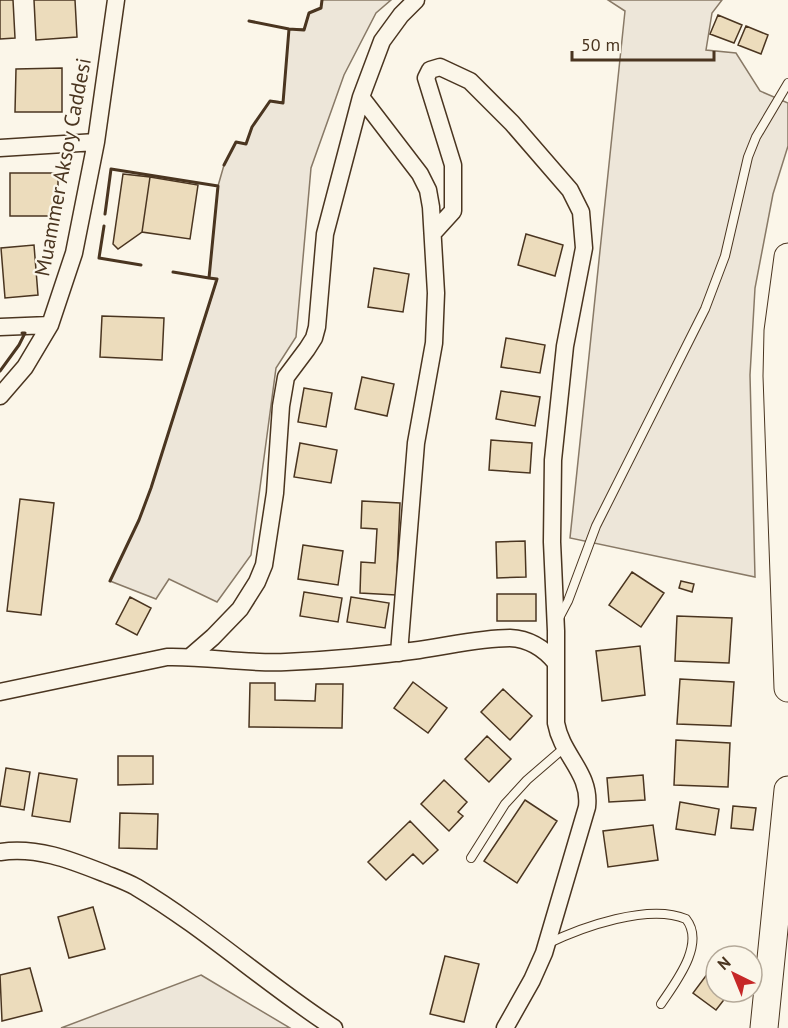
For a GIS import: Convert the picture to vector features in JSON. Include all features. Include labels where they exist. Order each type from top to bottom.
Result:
[{"type":"main road","points":[[788,257],[778,331],[777,376],[788,688]]},
{"type":"main road","points":[[764,1028],[788,790]]},
{"type":"street","name":"Muammer Aksoy Caddesi","points":[[0,396],[25,367],[50,325],[74,253],[96,142],[116,0]]},
{"type":"street","points":[[190,657],[240,609],[257,582],[264,565],[274,501],[284,385],[289,370],[307,349],[317,327],[327,227],[361,97],[382,41],[401,15],[416,0]]},
{"type":"street","points":[[433,233],[453,211],[453,165],[426,78],[430,70],[440,67],[470,81],[512,123],[570,190],[580,212],[584,248],[563,356],[553,460],[552,542],[556,625],[556,723],[564,748],[584,778],[588,796],[587,807],[547,945],[532,980],[505,1028]]},
{"type":"street","points":[[361,97],[420,174],[428,190],[433,233],[436,293],[434,343],[416,443],[399,653]]},
{"type":"street","points":[[0,148],[96,142]]},
{"type":"street","points":[[0,327],[50,325]]},
{"type":"street","points":[[0,692],[167,657],[251,663],[399,653],[510,638],[542,648],[556,663]]},
{"type":"street","points":[[0,852],[12,850],[61,856],[134,886],[334,1028]]},
{"type":"lane","points":[[556,625],[568,602],[596,526],[705,309],[725,256],[748,157],[756,137],[788,83]]},
{"type":"lane","points":[[471,858],[505,804],[526,780],[564,748]]},
{"type":"lane","points":[[547,945],[583,928],[625,917],[670,915],[686,919],[693,931],[689,955],[662,1004]]},
{"type":"shaded area","points":[[322,0],[391,0],[376,13],[344,75],[311,168],[296,337],[276,368],[251,555],[217,602],[169,579],[156,599],[110,581],[139,520],[151,488],[217,280],[209,278],[218,186],[224,165],[236,142],[246,144],[252,127],[270,101],[283,102],[289,29],[304,29],[309,13],[321,8]]},
{"type":"shaded area","points":[[608,0],[722,0],[712,13],[706,50],[736,53],[760,91],[788,103],[788,146],[773,194],[755,288],[750,375],[755,577],[570,538],[625,11]]},
{"type":"shaded area","points":[[201,975],[290,1028],[61,1028]]},
{"type":"building","points":[[0,0],[13,0],[15,38],[0,39]]},
{"type":"building","points":[[34,0],[75,0],[77,37],[36,40]]},
{"type":"building","points":[[718,15],[742,25],[734,43],[710,34]]},
{"type":"building","points":[[746,26],[768,35],[761,54],[738,45]]},
{"type":"building","points":[[62,68],[62,112],[15,112],[16,69]]},
{"type":"building","points":[[10,173],[58,173],[58,216],[10,216]]},
{"type":"building","points":[[123,174],[150,177],[142,232],[118,249],[113,244]]},
{"type":"building","points":[[150,177],[198,185],[190,239],[142,232]]},
{"type":"building","points":[[526,234],[563,245],[555,276],[518,265]]},
{"type":"building","points":[[34,245],[38,295],[5,298],[1,248]]},
{"type":"building","points":[[374,268],[409,274],[403,312],[368,307]]},
{"type":"building","points":[[102,316],[164,318],[162,360],[100,357]]},
{"type":"building","points":[[506,338],[545,345],[540,373],[501,367]]},
{"type":"building","points":[[362,377],[394,384],[387,416],[355,409]]},
{"type":"building","points":[[304,388],[332,393],[326,427],[298,422]]},
{"type":"building","points":[[501,391],[540,397],[535,426],[496,419]]},
{"type":"building","points":[[491,440],[532,443],[530,473],[489,470]]},
{"type":"building","points":[[300,443],[337,450],[331,483],[294,477]]},
{"type":"building","points":[[20,499],[54,503],[41,615],[7,611]]},
{"type":"building","points":[[362,501],[400,503],[396,595],[360,593],[361,562],[375,563],[377,529],[361,528]]},
{"type":"building","points":[[525,541],[526,577],[497,578],[496,542]]},
{"type":"building","points":[[303,545],[343,551],[338,585],[298,579]]},
{"type":"building","points":[[632,572],[664,593],[641,627],[609,605]]},
{"type":"building","points":[[681,581],[694,584],[692,592],[679,588]]},
{"type":"building","points":[[304,592],[342,598],[338,622],[300,616]]},
{"type":"building","points":[[497,594],[536,594],[536,621],[497,621]]},
{"type":"building","points":[[130,597],[151,608],[137,635],[116,624]]},
{"type":"building","points":[[351,597],[389,603],[385,628],[347,622]]},
{"type":"building","points":[[677,616],[732,618],[729,663],[675,661]]},
{"type":"building","points":[[640,646],[645,695],[602,701],[596,651]]},
{"type":"building","points":[[680,679],[734,682],[731,726],[677,724]]},
{"type":"building","points":[[413,682],[447,708],[428,733],[394,708]]},
{"type":"building","points":[[250,683],[275,683],[275,700],[315,701],[316,684],[343,684],[342,728],[249,727]]},
{"type":"building","points":[[503,689],[532,716],[510,740],[481,712]]},
{"type":"building","points":[[487,736],[511,759],[489,782],[465,759]]},
{"type":"building","points":[[676,740],[730,743],[728,787],[674,785]]},
{"type":"building","points":[[118,756],[153,756],[153,784],[118,785]]},
{"type":"building","points":[[6,768],[30,772],[24,810],[0,806]]},
{"type":"building","points":[[39,773],[77,779],[70,822],[32,816]]},
{"type":"building","points":[[643,775],[645,800],[609,802],[607,778]]},
{"type":"building","points":[[444,780],[467,802],[458,812],[463,816],[449,831],[421,804]]},
{"type":"building","points":[[525,800],[557,821],[517,883],[484,861]]},
{"type":"building","points":[[680,802],[719,809],[715,835],[676,829]]},
{"type":"building","points":[[733,806],[756,808],[753,830],[731,828]]},
{"type":"building","points":[[120,813],[158,814],[157,849],[119,848]]},
{"type":"building","points":[[410,821],[438,850],[423,864],[413,854],[386,880],[368,862]]},
{"type":"building","points":[[653,825],[658,860],[608,867],[603,831]]},
{"type":"building","points":[[93,907],[105,949],[69,958],[58,917]]},
{"type":"building","points":[[445,956],[479,964],[464,1022],[430,1014]]},
{"type":"building","points":[[30,968],[42,1011],[2,1021],[0,975]]},
{"type":"building","points":[[704,978],[704,1001],[693,993]]},
{"type":"building","points":[[708,1004],[721,1004],[716,1010]]},
{"type":"wall","points":[[249,21],[304,30],[309,13],[321,8],[322,0]]},
{"type":"wall","points":[[224,165],[236,142],[246,144],[252,127],[270,101],[283,103],[289,29]]},
{"type":"wall","points":[[105,214],[111,169],[218,186],[209,278],[173,272]]},
{"type":"wall","points":[[104,226],[99,258],[141,265]]},
{"type":"wall","points":[[110,581],[139,520],[151,488],[217,279],[209,278]]},
{"type":"wall","points":[[0,371],[19,345],[25,333],[22,333]]}]
